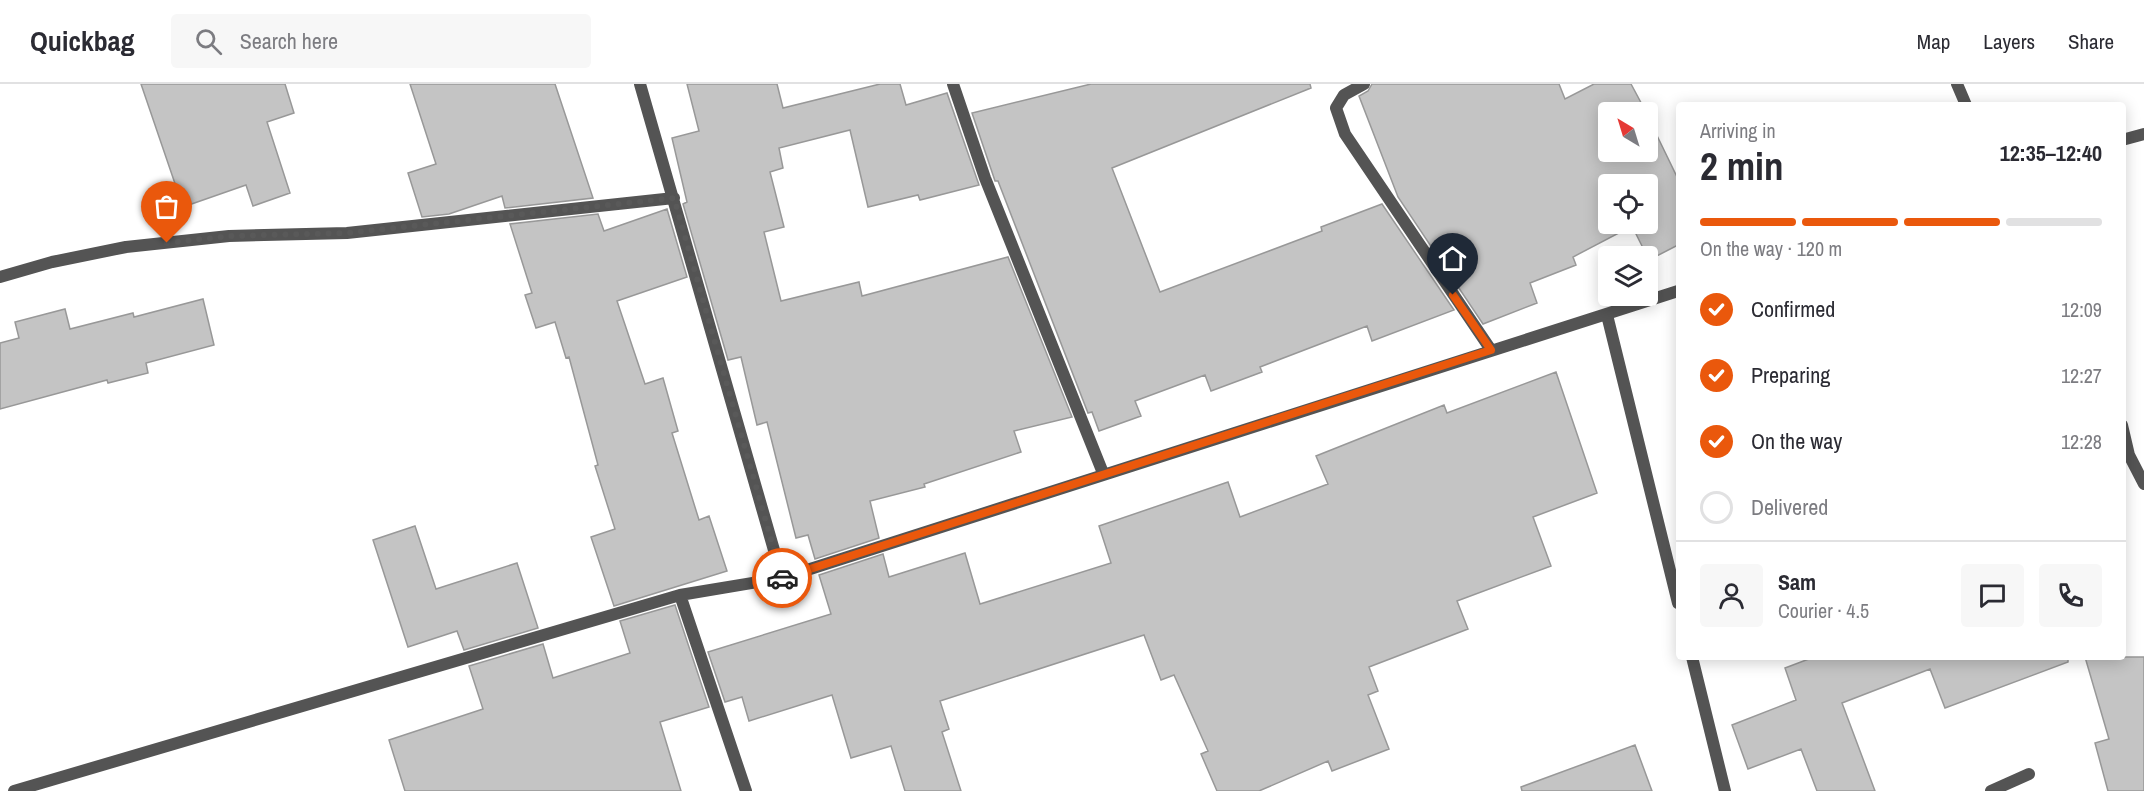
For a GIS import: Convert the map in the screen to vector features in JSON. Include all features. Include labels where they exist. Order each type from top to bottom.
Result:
[{"type":"street","points":[[640,84],[782,578]]},
{"type":"street","points":[[953,84],[985,178],[1103,473]]},
{"type":"street","points":[[1364,84],[1344,95],[1336,108],[1348,141],[1491,350]]},
{"type":"street","points":[[1957,84],[1965,102]]},
{"type":"street","points":[[2126,139],[2144,134]]},
{"type":"street","points":[[0,277],[52,262],[126,247],[229,236],[347,233],[674,198]]},
{"type":"street","points":[[14,791],[680,595],[782,578],[1103,473],[1676,292]]},
{"type":"street","points":[[1607,315],[1676,595]]},
{"type":"street","points":[[2126,442],[2129,455],[2144,484]]},
{"type":"street","points":[[680,595],[747,791]]},
{"type":"street","points":[[1693,660],[1725,791]]},
{"type":"street","points":[[1991,791],[2029,774]]},
{"type":"building","points":[[141,84],[285,84],[294,113],[267,122],[290,193],[253,206],[246,185],[183,207]]},
{"type":"building","points":[[410,84],[555,84],[593,198],[505,208],[502,196],[449,214],[422,217],[408,173],[436,164]]},
{"type":"building","points":[[687,84],[777,84],[783,108],[880,84],[900,84],[906,105],[947,93],[979,185],[920,200],[918,195],[868,207],[850,130],[779,148],[783,168],[770,172],[784,227],[764,232],[781,301],[859,282],[862,296],[1008,257],[1072,417],[1014,431],[1021,452],[924,484],[925,487],[870,501],[879,538],[815,559],[808,535],[796,538],[767,422],[757,425],[741,357],[728,360],[683,204],[687,202],[672,138],[699,131]]},
{"type":"building","points":[[1091,84],[1310,84],[1311,88],[1112,168],[1160,292],[1322,231],[1321,227],[1382,204],[1454,310],[1372,341],[1367,326],[1260,367],[1262,372],[1211,391],[1205,375],[1135,401],[1141,416],[1099,431],[1092,412],[1088,413],[998,181],[995,181],[972,113]]},
{"type":"building","points":[[1372,84],[1559,84],[1565,99],[1594,84],[1631,84],[1641,102],[1598,102],[1598,162],[1658,162],[1658,138],[1676,175],[1676,246],[1658,255],[1658,246],[1642,246],[1636,234],[1658,234],[1658,174],[1598,174],[1598,234],[1617,234],[1573,257],[1576,265],[1530,283],[1537,303],[1483,324],[1398,197],[1359,96],[1368,91]]},
{"type":"building","points":[[667,209],[687,277],[617,301],[645,384],[663,378],[678,431],[672,433],[699,520],[709,516],[727,571],[614,606],[591,537],[615,529],[595,466],[598,465],[569,357],[566,358],[555,322],[536,328],[525,295],[532,293],[510,224],[598,214],[604,231]]},
{"type":"building","points":[[203,299],[214,345],[146,363],[148,373],[108,383],[107,380],[0,409],[0,343],[19,338],[15,322],[65,309],[70,329],[133,313],[134,317]]},
{"type":"building","points":[[1556,372],[1597,493],[1533,517],[1551,566],[1457,601],[1468,629],[1369,667],[1378,691],[1368,695],[1389,749],[1332,771],[1328,761],[1259,791],[1217,791],[1201,754],[1208,751],[1174,675],[1161,680],[1144,635],[940,701],[949,729],[942,732],[961,791],[905,791],[891,746],[851,758],[832,695],[749,721],[742,697],[725,702],[708,652],[831,614],[819,575],[883,554],[889,577],[965,553],[980,604],[1111,563],[1099,526],[1228,482],[1240,517],[1328,484],[1316,456],[1444,405],[1447,413]]},
{"type":"building","points":[[415,526],[436,589],[517,563],[538,628],[464,650],[457,631],[408,647],[373,540]]},
{"type":"building","points":[[675,605],[709,707],[660,722],[681,791],[405,791],[389,740],[483,709],[469,666],[543,644],[553,678],[630,653],[620,621]]},
{"type":"building","points":[[2126,657],[2144,657],[2144,791],[2108,791],[2095,743],[2109,739],[2086,660],[2126,660]]},
{"type":"building","points":[[1806,660],[2068,660],[2068,662],[1945,708],[1930,669],[1842,703],[1875,791],[1817,791],[1801,749],[1748,769],[1732,725],[1796,700],[1785,668]]},
{"type":"building","points":[[1635,745],[1652,791],[1522,791],[1521,787]]},
{"type":"way so far","points":[[167,243],[229,236],[347,233],[674,198],[782,578]]},
{"type":"route","points":[[782,578],[1491,350],[1453,295]]}]
